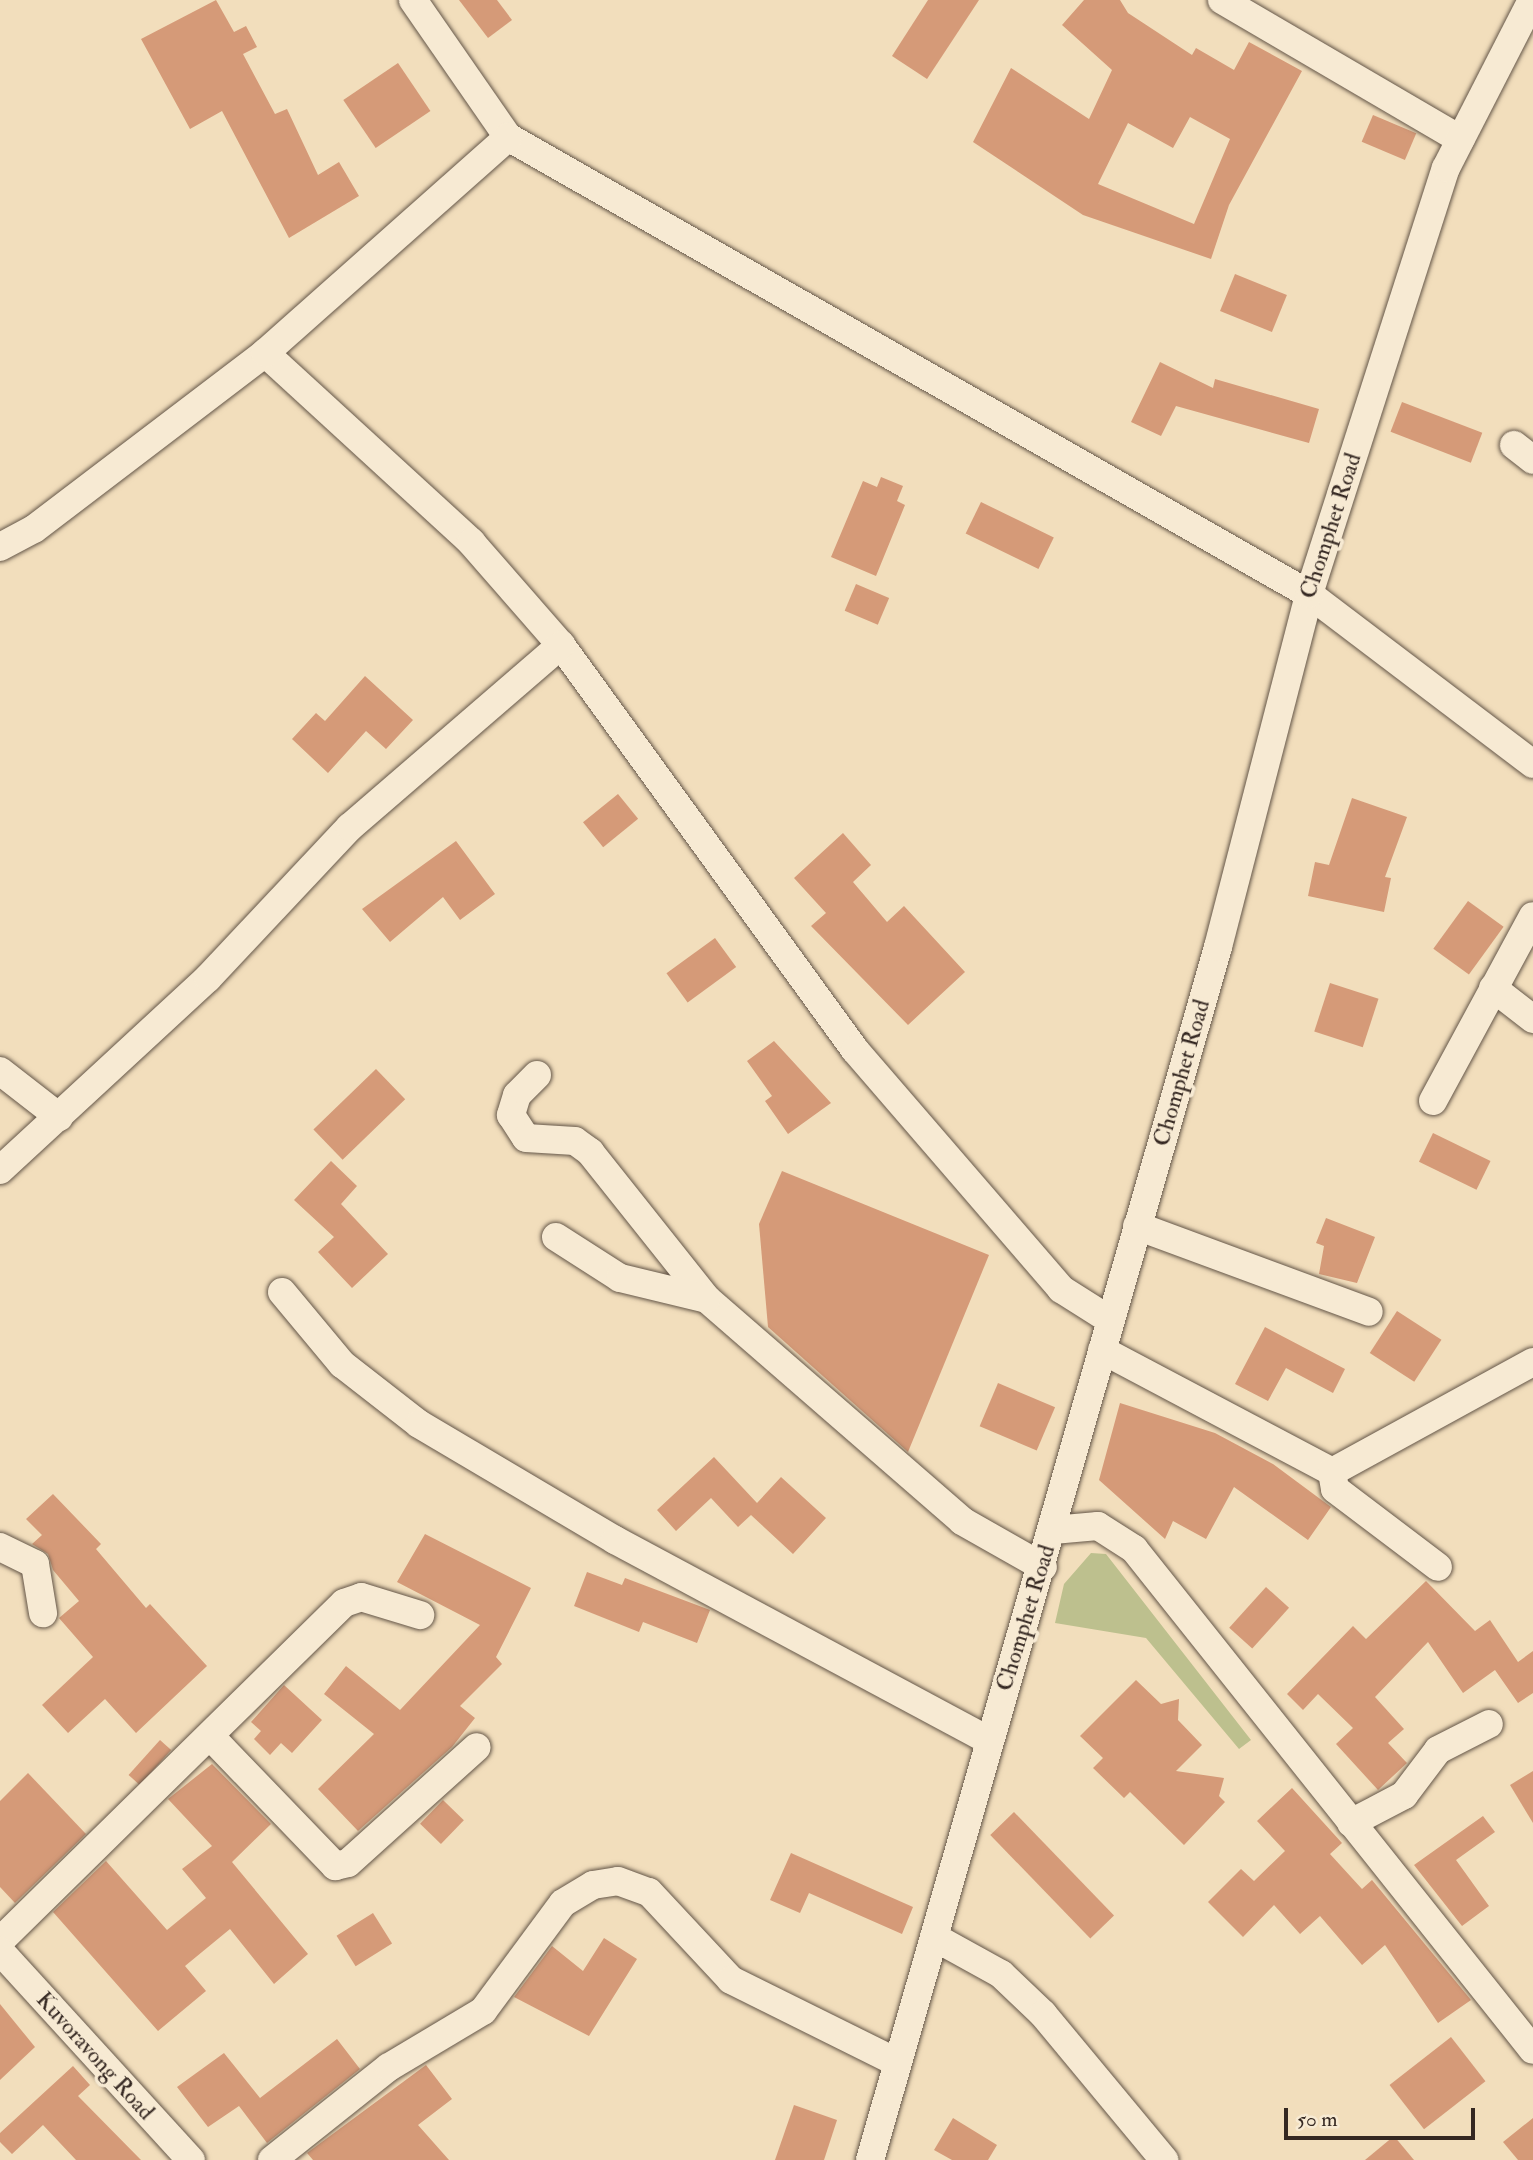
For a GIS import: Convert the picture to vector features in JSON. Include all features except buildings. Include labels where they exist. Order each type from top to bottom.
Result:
[{"type":"street","points":[[413,0],[509,137],[1309,594],[1533,764]]},
{"type":"street","points":[[1222,0],[1460,139]]},
{"type":"street","name":"Chomphet Road","points":[[870,2160],[894,2061],[934,1937],[988,1740],[1043,1567],[1110,1320],[1218,947],[1309,594],[1460,139],[1532,0]]},
{"type":"street","points":[[0,547],[34,529],[265,353],[509,137]]},
{"type":"street","points":[[265,353],[471,542],[561,645],[855,1050],[1060,1289],[1110,1320]]},
{"type":"street","points":[[0,1170],[208,978],[350,827],[561,645]]},
{"type":"street","points":[[1433,1101],[1533,916]]},
{"type":"street","points":[[1493,988],[1533,1019]]},
{"type":"street","points":[[0,1071],[59,1117]]},
{"type":"street","points":[[537,1075],[517,1095],[515,1126],[526,1138],[575,1141],[590,1152],[707,1298],[962,1521],[1043,1567]]},
{"type":"street","points":[[1137,1226],[1369,1312]]},
{"type":"street","points":[[556,1237],[620,1278],[707,1298]]},
{"type":"street","points":[[282,1292],[342,1364],[419,1424],[615,1540],[988,1740]]},
{"type":"street","points":[[1102,1350],[1332,1472]]},
{"type":"street","points":[[1332,1472],[1533,1362]]},
{"type":"street","points":[[1332,1472],[1335,1489],[1438,1567]]},
{"type":"street","points":[[1053,1530],[1098,1525],[1134,1549],[1533,2050]]},
{"type":"street","points":[[0,1547],[35,1564],[43,1613]]},
{"type":"street","points":[[0,1941],[212,1738],[344,1603],[361,1597],[420,1615]]},
{"type":"street","points":[[1352,1823],[1404,1795],[1438,1750],[1489,1724]]},
{"type":"street","points":[[212,1738],[335,1866],[348,1863],[477,1747]]},
{"type":"street","points":[[272,2160],[389,2067],[478,2015],[563,1903],[593,1885],[618,1881],[649,1892],[731,1980],[894,2061]]},
{"type":"street","points":[[934,1937],[1001,1974],[1043,2014],[1164,2160]]},
{"type":"street","name":"Kuvoravong Road","points":[[0,1951],[191,2160]]},
{"type":"green space","points":[[1091,1553],[1106,1554],[1251,1740],[1239,1749],[1146,1638],[1055,1623],[1064,1584]]}]
